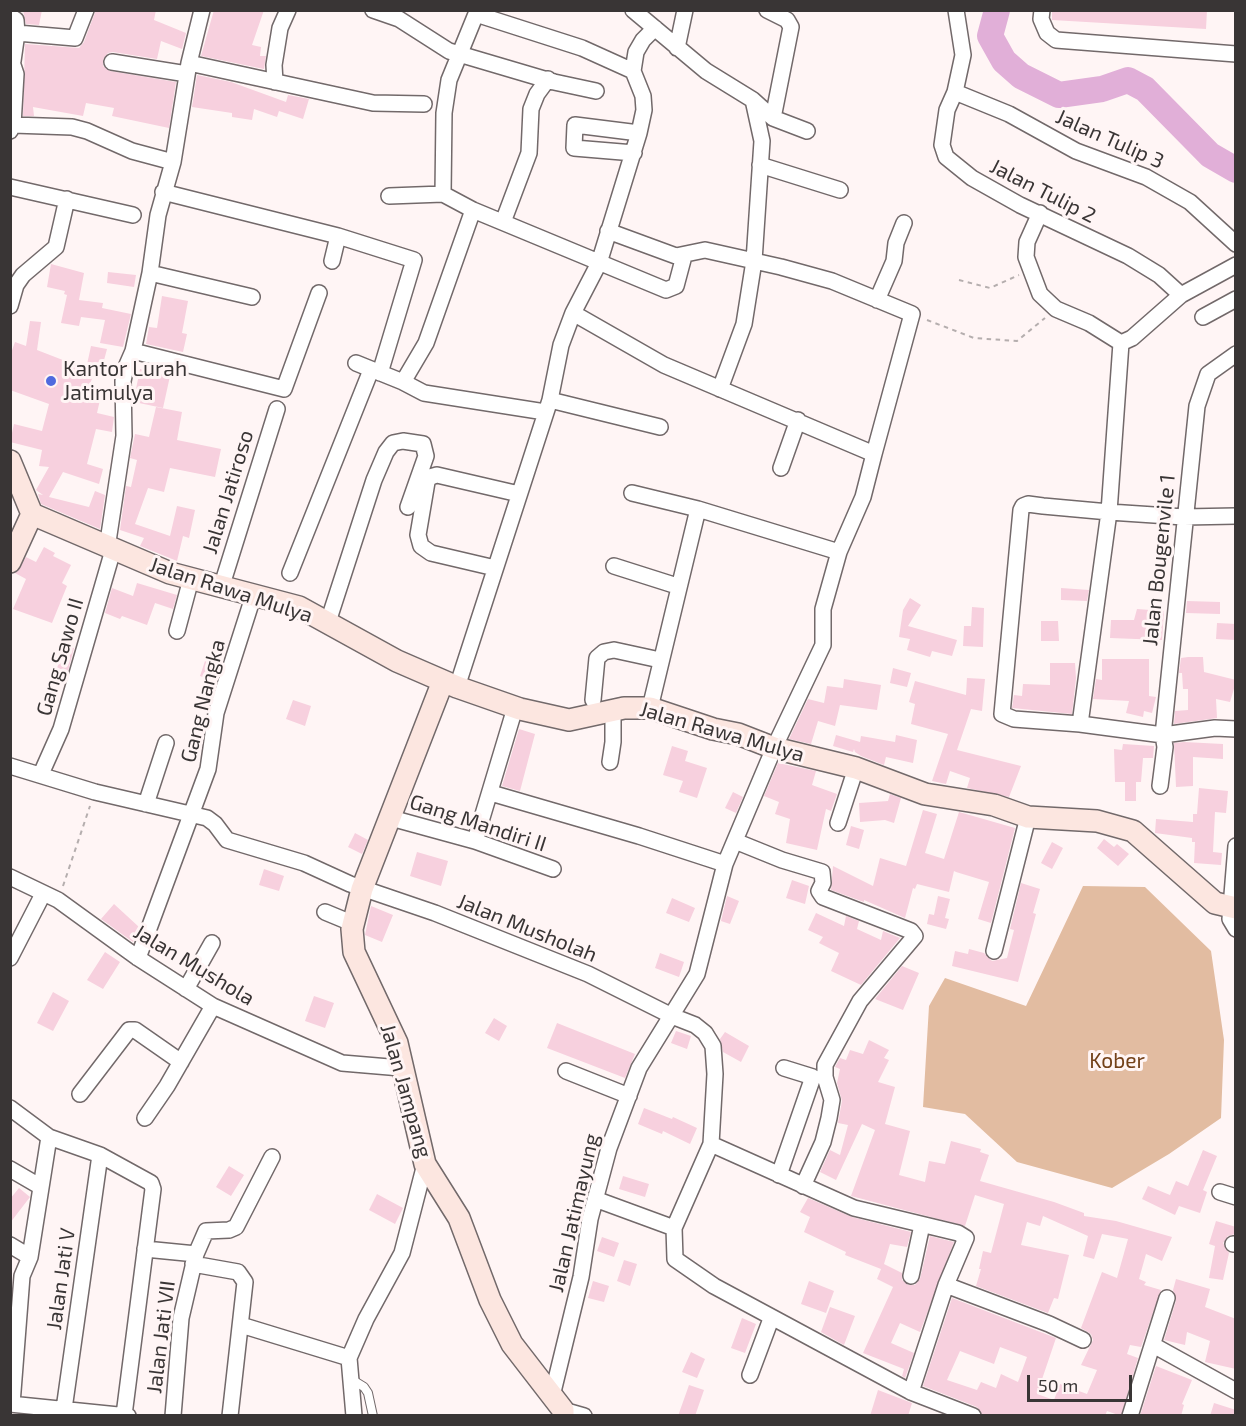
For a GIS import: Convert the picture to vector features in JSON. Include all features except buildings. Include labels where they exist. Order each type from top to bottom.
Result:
[{"type":"main road","points":[[10,461],[32,514],[10,562]]},
{"type":"main road","name":"Jalan Rawa Mulya","points":[[32,514],[110,549],[191,579],[299,607],[397,661],[515,708],[547,717],[569,720],[613,710],[650,708],[713,729],[738,734],[774,748],[856,768],[925,794],[994,806],[1028,817],[1096,821],[1133,831],[1215,903],[1233,908]]},
{"type":"main road","name":"Jalan Jampang","points":[[450,684],[362,889],[354,924],[354,952],[390,1026],[425,1164],[459,1218],[490,1300],[512,1344],[559,1407]]},
{"type":"street","points":[[17,33],[75,38],[86,10]]},
{"type":"street","name":"Gang Sawo II","points":[[41,774],[61,729],[110,549],[124,436],[123,381],[133,351],[150,273],[163,192],[173,162],[188,68],[202,10]]},
{"type":"street","points":[[275,82],[274,65],[280,28],[288,10]]},
{"type":"street","points":[[373,10],[399,19],[449,51],[596,91]]},
{"type":"street","points":[[633,10],[706,71],[753,100],[772,118],[807,131]]},
{"type":"street","points":[[677,48],[685,10]]},
{"type":"street","points":[[767,10],[787,20],[790,27],[772,118]]},
{"type":"street","name":"Jalan Tulip 2","points":[[956,10],[963,55],[955,92],[945,122],[942,145],[946,157],[972,178],[1020,206],[1040,213],[1128,256],[1159,276],[1181,295]]},
{"type":"street","points":[[1041,10],[1041,19],[1047,33],[1056,40],[1236,54]]},
{"type":"street","points":[[443,194],[444,113],[449,80],[476,12],[582,48],[633,71]]},
{"type":"street","points":[[10,16],[16,20],[17,33],[12,58],[16,74],[12,128],[72,128],[87,131],[132,151],[173,162]]},
{"type":"street","points":[[450,684],[495,568],[547,406],[561,345],[573,313],[599,263],[634,153],[644,110],[643,96],[633,71],[636,52],[643,40],[655,28]]},
{"type":"street","points":[[112,62],[188,68],[275,82],[373,103],[424,104]]},
{"type":"street","points":[[503,222],[528,159],[531,110],[537,94],[548,79]]},
{"type":"street","name":"Jalan Tulip 3","points":[[955,92],[1009,114],[1076,151],[1146,177],[1190,202],[1236,244]]},
{"type":"street","points":[[720,389],[744,324],[754,261],[762,141],[753,100]]},
{"type":"street","points":[[634,153],[574,148],[574,125],[639,133]]},
{"type":"street","points":[[760,165],[840,190]]},
{"type":"street","points":[[10,187],[133,214]]},
{"type":"street","points":[[163,192],[338,236],[414,260],[376,372],[290,573]]},
{"type":"street","points":[[389,196],[443,194],[473,210],[670,290],[676,286],[684,256]]},
{"type":"street","points":[[10,306],[16,285],[23,275],[56,247],[67,199]]},
{"type":"street","points":[[403,382],[426,343],[473,210]]},
{"type":"street","points":[[1040,213],[1027,242],[1029,270],[1040,294],[1056,309],[1089,323],[1121,343]]},
{"type":"street","points":[[877,300],[894,261],[896,243],[904,223]]},
{"type":"street","points":[[608,231],[662,252],[684,256],[705,250],[832,281],[912,314]]},
{"type":"street","points":[[332,261],[338,236]]},
{"type":"street","points":[[1121,343],[1132,338],[1181,295],[1236,265]]},
{"type":"street","points":[[150,273],[252,297]]},
{"type":"street","points":[[133,351],[284,389],[319,294]]},
{"type":"street","points":[[1203,317],[1236,299]]},
{"type":"street","points":[[573,313],[664,365],[874,454]]},
{"type":"street","name":"Jalan Jatimayung","points":[[559,1407],[595,1199],[609,1148],[643,1060],[697,974],[725,864],[774,748],[823,645],[823,609],[839,552],[863,497],[912,314]]},
{"type":"street","points":[[1080,724],[1109,512],[1121,343]]},
{"type":"street","name":"Jalan Bougenvile 1","points":[[1160,786],[1184,518],[1197,406],[1208,374],[1236,354]]},
{"type":"street","points":[[356,363],[424,393],[547,406],[660,427]]},
{"type":"street","name":"Jalan Jatiroso","points":[[221,588],[277,409]]},
{"type":"street","points":[[781,468],[798,420]]},
{"type":"street","points":[[328,622],[374,480],[386,452],[393,443],[403,441],[423,444],[426,456],[408,507]]},
{"type":"street","points":[[495,568],[431,553],[422,546],[418,535],[427,482],[430,477],[437,475],[519,494]]},
{"type":"street","points":[[632,493],[698,509],[839,552]]},
{"type":"street","points":[[1236,516],[1184,518],[1029,504],[1021,510],[1002,714],[1014,719],[1080,724],[1163,735],[1215,728],[1236,729]]},
{"type":"street","points":[[650,708],[677,586],[698,509]]},
{"type":"street","points":[[614,566],[677,586]]},
{"type":"street","points":[[177,631],[191,579]]},
{"type":"street","name":"Gang Nangka","points":[[138,958],[208,769],[216,713],[254,594]]},
{"type":"street","points":[[593,700],[597,658],[604,652],[614,650],[660,660]]},
{"type":"street","points":[[475,841],[515,708]]},
{"type":"street","points":[[610,762],[613,742],[613,710]]},
{"type":"street","points":[[146,804],[166,743]]},
{"type":"street","name":"Jalan Musholah","points":[[10,766],[95,792],[213,821],[227,840],[304,862],[362,889],[435,913],[588,974],[695,1025],[712,1041],[716,1074],[711,1144],[674,1227]]},
{"type":"street","points":[[838,823],[856,768]]},
{"type":"street","points":[[491,793],[639,836],[725,864]]},
{"type":"street","points":[[994,951],[1028,817]]},
{"type":"street","name":"Gang Mandiri II","points":[[391,818],[475,841],[552,869]]},
{"type":"street","points":[[735,841],[782,861],[822,872],[823,883],[819,891],[823,897],[911,931],[915,936],[860,1001],[825,1065],[825,1077],[832,1100],[829,1118],[823,1142],[803,1186]]},
{"type":"street","points":[[1236,846],[1233,908],[1230,919],[1236,929]]},
{"type":"street","name":"Jalan Mushola","points":[[10,878],[58,900],[138,958],[213,1006],[342,1063],[401,1068]]},
{"type":"street","points":[[10,958],[44,894]]},
{"type":"street","points":[[325,912],[354,924]]},
{"type":"street","points":[[186,989],[212,943]]},
{"type":"street","points":[[145,1118],[213,1006]]},
{"type":"street","points":[[80,1094],[129,1030],[135,1030],[181,1062]]},
{"type":"street","points":[[779,1175],[813,1077],[784,1068]]},
{"type":"street","points":[[566,1071],[629,1096]]},
{"type":"street","points":[[10,1108],[49,1137],[100,1155],[151,1183],[153,1189],[126,1415],[11,1404],[22,1276]]},
{"type":"street","points":[[10,1294],[22,1276],[30,1257],[49,1137]]},
{"type":"street","points":[[711,1144],[854,1208],[960,1234],[966,1238],[946,1285],[911,1392]]},
{"type":"street","name":"Jalan Jati V","points":[[64,1409],[100,1155]]},
{"type":"street","points":[[194,1259],[206,1231],[229,1230],[236,1227],[272,1157]]},
{"type":"street","points":[[354,1416],[349,1358],[366,1319],[402,1253],[425,1164]]},
{"type":"street","points":[[10,1169],[41,1187]]},
{"type":"street","points":[[1220,1192],[1236,1197]]},
{"type":"street","points":[[595,1199],[674,1227],[675,1259],[714,1286],[911,1392],[973,1416]]},
{"type":"street","points":[[911,1276],[922,1224]]},
{"type":"street","points":[[10,1245],[30,1257]]},
{"type":"street","points":[[145,1250],[194,1259],[238,1272],[242,1276],[246,1287],[230,1416]]},
{"type":"street","name":"Jalan Jati VII","points":[[173,1416],[181,1318],[194,1259]]},
{"type":"street","points":[[946,1285],[1049,1324],[1083,1340]]},
{"type":"street","points":[[1130,1416],[1167,1299]]},
{"type":"street","points":[[750,1375],[771,1318]]},
{"type":"street","points":[[241,1325],[349,1358]]},
{"type":"street","points":[[1153,1345],[1236,1391]]},
{"type":"street","points":[[559,1407],[584,1416]]},
{"type":"lane","points":[[351,1379],[364,1387],[368,1393],[373,1416]]},
{"type":"path","points":[[959,280],[990,288],[1029,270]]},
{"type":"path","points":[[912,314],[975,338],[1017,341],[1056,309]]},
{"type":"path","points":[[58,900],[95,792]]},
{"type":"green space","name":"Kober","points":[[1083,886],[1145,887],[1211,951],[1224,1040],[1221,1118],[1169,1154],[1112,1188],[1017,1162],[965,1114],[923,1107],[929,1006],[945,978],[1026,1006]]},
{"type":"waterway","points":[[997,10],[990,36],[1004,61],[1021,76],[1059,95],[1102,89],[1128,80],[1145,89],[1210,155],[1236,170]]},
{"type":"place","name":"Kantor Lurah Jatimulya","points":[[51,381]]}]
